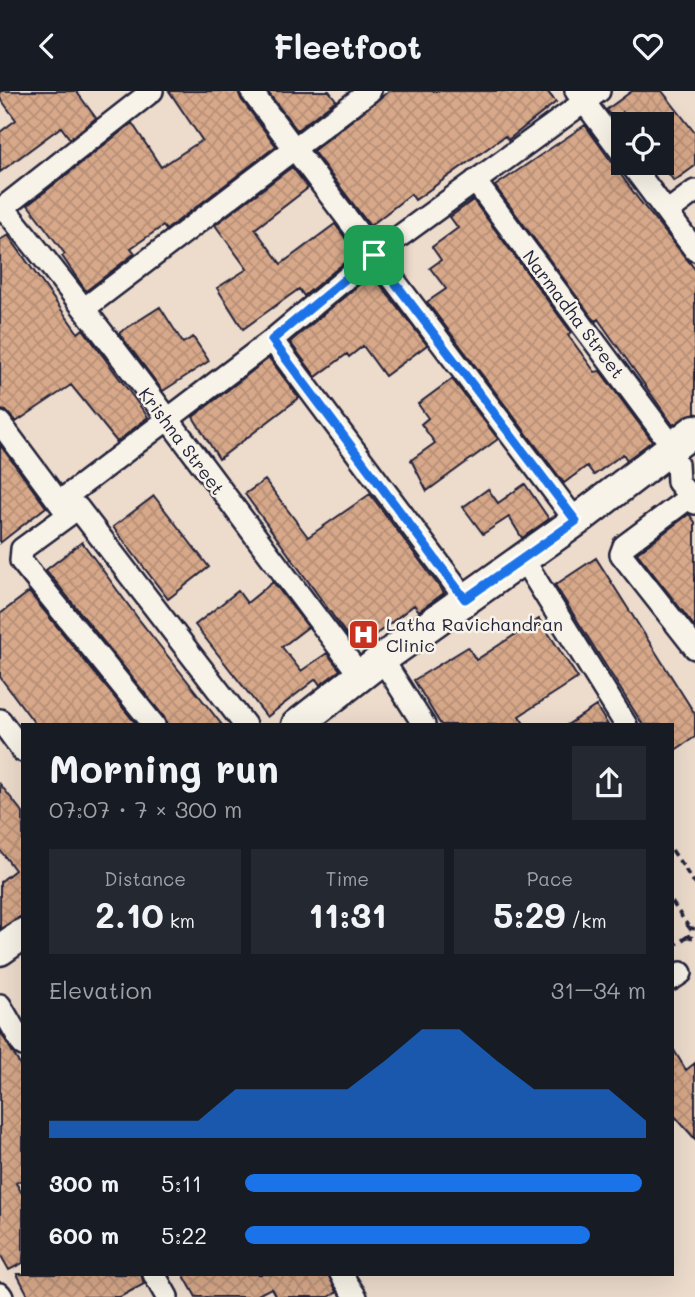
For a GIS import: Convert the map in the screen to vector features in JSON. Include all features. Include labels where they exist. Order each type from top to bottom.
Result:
[{"type":"street","points":[[1,209],[152,91]]},
{"type":"street","points":[[251,91],[576,521]]},
{"type":"street","points":[[85,308],[370,91]]},
{"type":"street","points":[[152,723],[21,561],[22,549],[166,421],[272,340],[374,255],[587,95],[611,134]]},
{"type":"street","points":[[639,175],[695,250]]},
{"type":"street","name":"Narmadha Street","points":[[475,181],[682,453],[678,482],[693,497]]},
{"type":"street","points":[[667,212],[695,191]]},
{"type":"street","name":"Krishna Street","points":[[1,209],[85,308],[166,421],[371,667],[422,723]]},
{"type":"street","points":[[272,340],[465,599]]},
{"type":"street","points":[[0,423],[243,723]]},
{"type":"street","points":[[300,723],[465,599],[576,521],[682,453]]},
{"type":"street","points":[[692,639],[621,554],[624,546],[693,497]]},
{"type":"street","points":[[523,559],[625,723]]},
{"type":"street","points":[[0,720],[21,748]]},
{"type":"street","points":[[0,950],[21,935]]},
{"type":"street","points":[[0,1005],[21,1042]]},
{"type":"street","points":[[154,1276],[167,1297]]},
{"type":"street","points":[[342,1276],[356,1297]]},
{"type":"path","points":[[674,853],[695,884]]},
{"type":"path","points":[[674,905],[692,929],[688,936],[674,946]]},
{"type":"path","points":[[688,936],[695,938]]},
{"type":"building","points":[[0,91],[76,91],[96,118],[70,139],[61,127],[0,172],[0,132],[16,120],[0,98]]},
{"type":"building","points":[[169,91],[238,91],[276,146],[166,230],[163,226],[131,248],[135,253],[86,291],[62,256],[65,254],[28,205],[132,123],[161,167],[202,140]]},
{"type":"building","points":[[267,91],[329,91],[336,100],[297,130]]},
{"type":"building","points":[[389,91],[547,91],[556,102],[508,140],[505,136],[415,200],[411,194],[370,226],[313,151]]},
{"type":"building","points":[[632,91],[662,91],[695,133],[695,166],[674,181],[670,175],[674,175],[674,112],[611,112],[611,116],[606,110]]},
{"type":"building","points":[[585,125],[611,161],[611,175],[621,175],[695,269],[695,413],[673,425],[598,319],[596,321],[592,317],[495,186]]},
{"type":"building","points":[[292,167],[308,188],[255,229],[281,264],[335,224],[356,253],[304,296],[299,289],[243,329],[217,288],[247,269],[215,225]]},
{"type":"building","points":[[473,200],[571,332],[568,335],[595,372],[600,371],[652,441],[627,460],[623,454],[594,475],[587,466],[564,483],[427,302],[446,289],[430,268],[441,260],[432,247],[458,228],[450,217]]},
{"type":"building","points":[[8,235],[78,333],[83,329],[148,417],[117,442],[71,385],[16,422],[6,411],[0,410],[0,240]]},
{"type":"building","points":[[372,274],[427,345],[385,376],[363,346],[349,357],[347,354],[316,377],[290,342]]},
{"type":"building","points":[[160,307],[183,343],[193,337],[209,361],[163,391],[119,333]]},
{"type":"building","points":[[269,358],[299,398],[219,459],[193,417]]},
{"type":"building","points":[[452,379],[498,439],[427,491],[411,460],[435,443],[421,424],[428,418],[418,404]]},
{"type":"building","points":[[0,445],[46,507],[0,543]]},
{"type":"building","points":[[265,480],[308,537],[370,494],[444,593],[419,611],[414,605],[357,649],[245,494]]},
{"type":"building","points":[[525,484],[549,519],[522,538],[509,517],[483,534],[463,507],[488,489],[498,503]]},
{"type":"building","points":[[154,496],[209,567],[168,599],[113,527]]},
{"type":"building","points":[[689,514],[695,522],[695,627],[637,553]]},
{"type":"building","points":[[82,542],[220,723],[166,723],[46,570]]},
{"type":"building","points":[[596,558],[695,714],[695,737],[674,751],[674,723],[642,723],[555,585]]},
{"type":"building","points":[[273,582],[308,627],[282,647],[301,671],[327,653],[340,670],[320,685],[316,679],[267,717],[195,625],[238,591],[247,603]]},
{"type":"building","points":[[29,592],[135,723],[34,723],[0,677],[0,614]]},
{"type":"building","points":[[539,619],[578,678],[519,716],[524,723],[440,723],[414,680],[468,647],[476,660]]},
{"type":"building","points":[[596,706],[607,723],[570,723]]},
{"type":"building","points":[[0,784],[21,810],[21,916],[0,929],[0,882],[15,870],[0,850]]},
{"type":"building","points":[[0,1031],[21,1067],[21,1180],[16,1183],[21,1192],[21,1264],[9,1270],[0,1254]]},
{"type":"building","points":[[674,1050],[686,1070],[695,1063],[695,1139],[674,1115]]},
{"type":"building","points":[[17,1274],[142,1276],[144,1284],[120,1297],[29,1297]]},
{"type":"building","points":[[184,1276],[329,1276],[337,1292],[329,1297],[276,1297],[271,1288],[254,1297],[196,1297]]},
{"type":"place","name":"Latha Ravichandran Clinic","points":[[363,634]]},
{"type":"route","points":[[374,255],[576,521],[465,599],[272,340],[374,255]]}]
